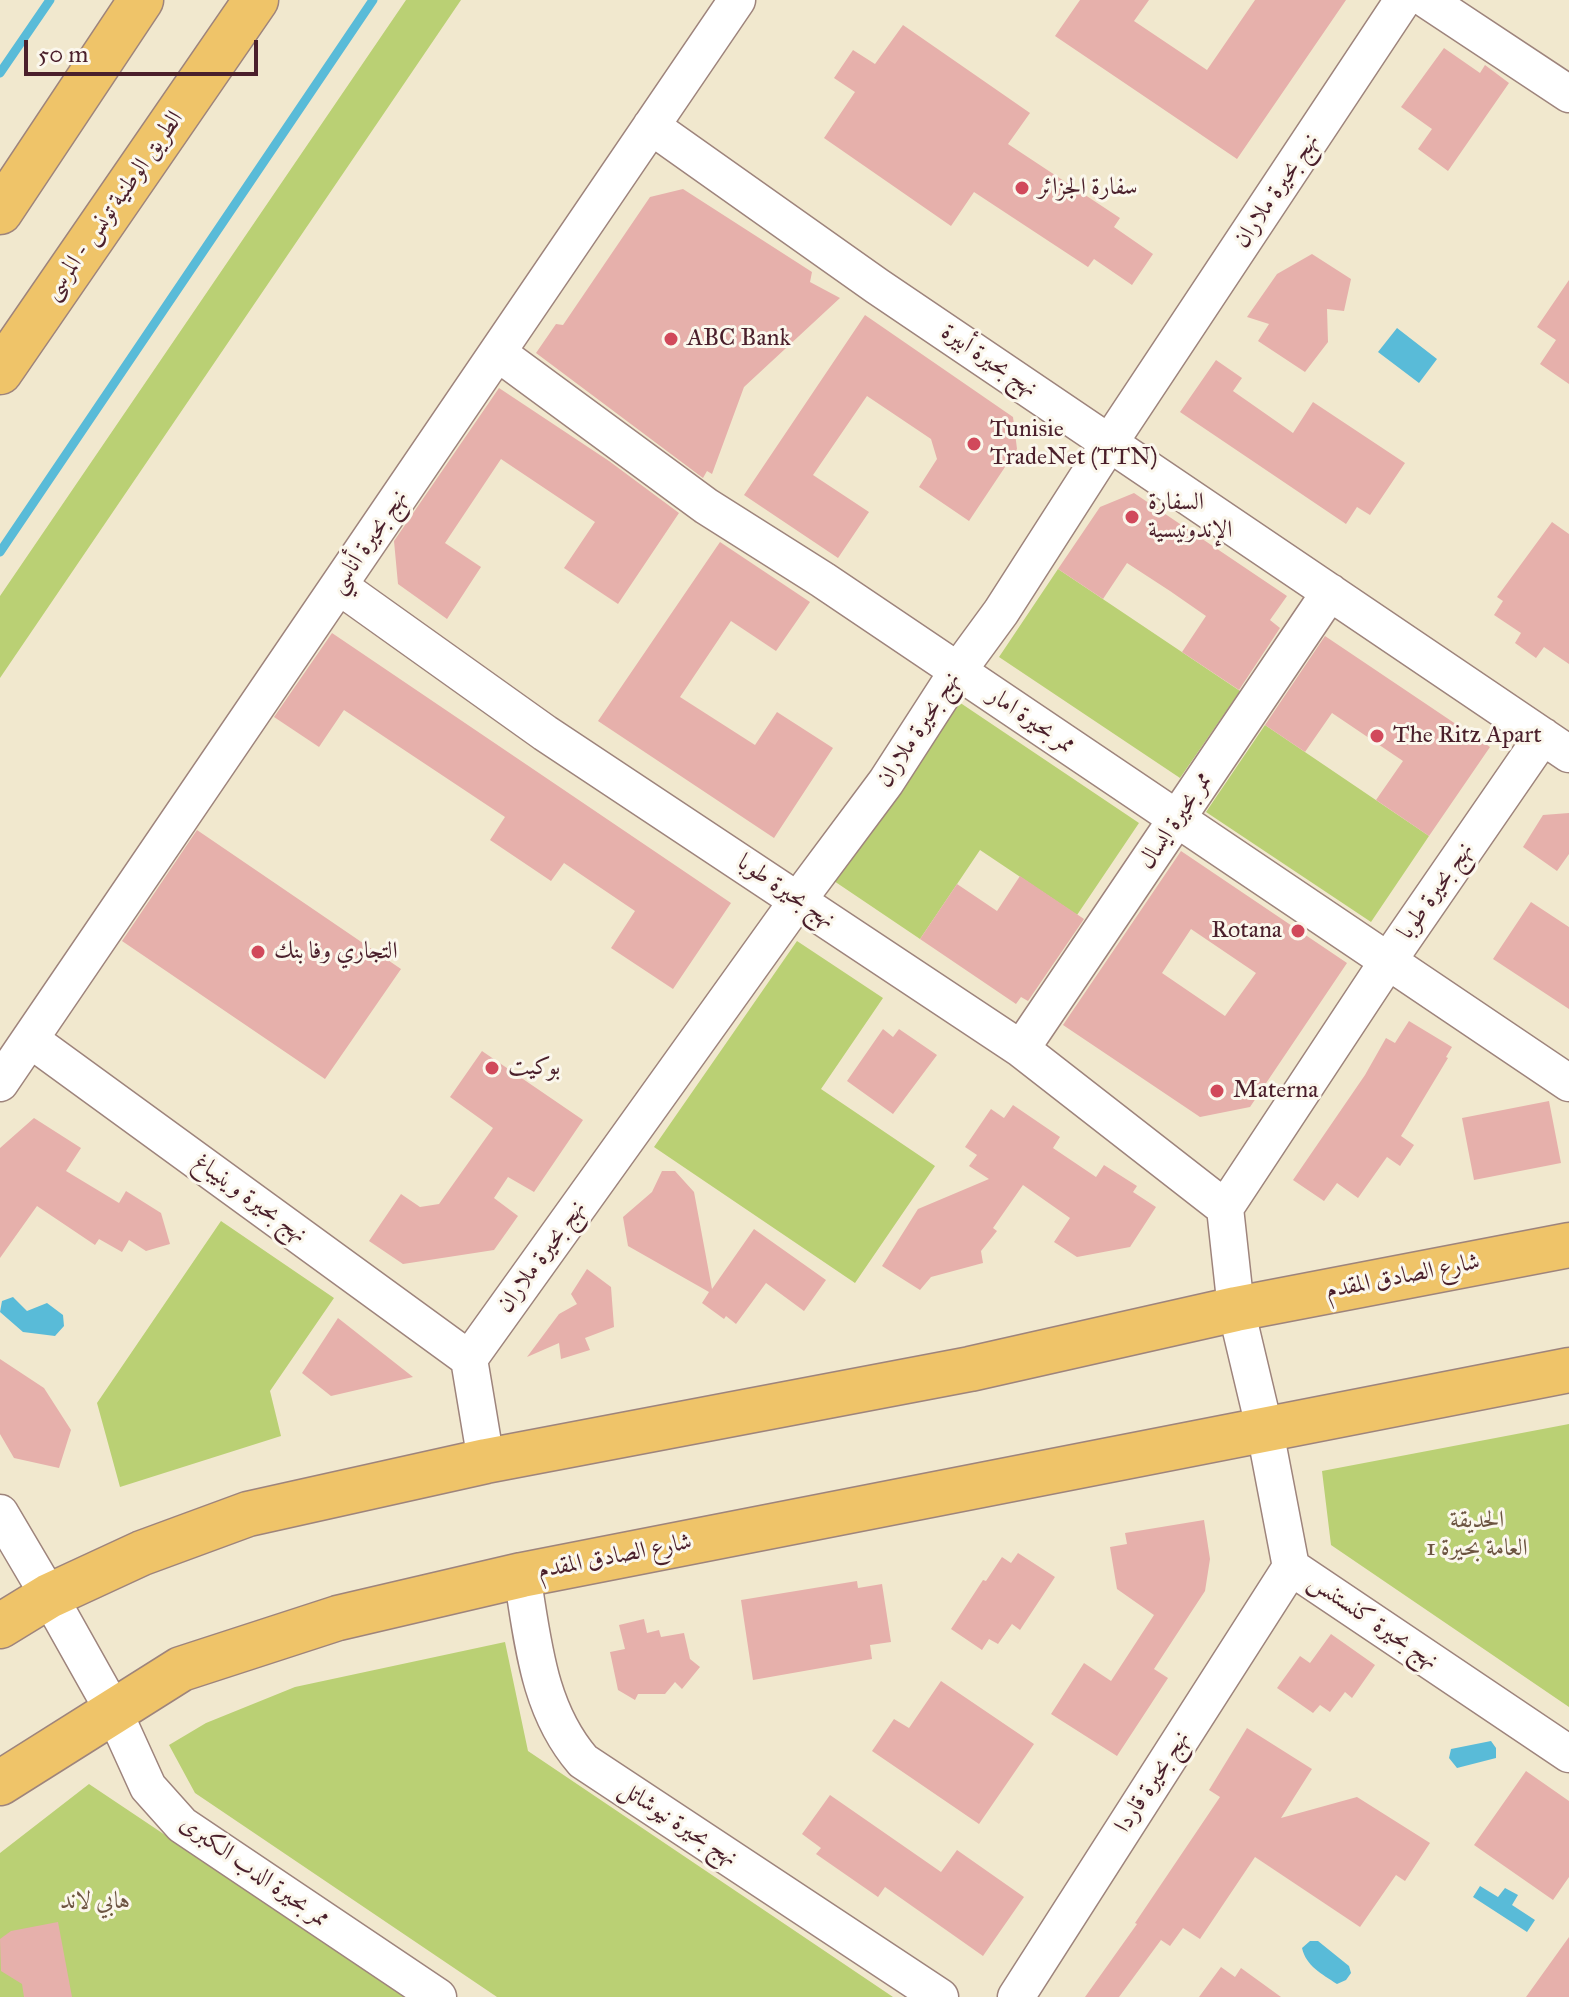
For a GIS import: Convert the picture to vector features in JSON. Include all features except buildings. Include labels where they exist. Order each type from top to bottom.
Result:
[{"type":"main road","points":[[0,212],[141,0]]},
{"type":"main road","name":"الطريق الوطنية تونس - المرسى","points":[[0,372],[256,0]]},
{"type":"main road","name":"شارع الصادق المقدم","points":[[0,1626],[49,1596],[142,1553],[248,1514],[486,1461],[970,1369],[1236,1309],[1569,1245]]},
{"type":"main road","name":"شارع الصادق المقدم","points":[[0,1783],[181,1669],[323,1622],[522,1575],[1569,1370]]},
{"type":"street","name":"نهج بحيرة أناسي","points":[[0,1083],[737,0]]},
{"type":"street","name":"نهج بحيرة ملاران","points":[[469,1359],[886,782],[1403,0]]},
{"type":"street","points":[[1427,0],[1569,94]]},
{"type":"street","name":"نهج بحيرة أبيرة","points":[[651,126],[877,286],[1556,745]]},
{"type":"street","name":"ممر بحيرة امار","points":[[498,353],[706,506],[823,580],[1569,1083]]},
{"type":"street","name":"نهج بحيرة طوبا","points":[[339,586],[545,733],[1021,1049],[1225,1208],[1388,961],[1556,745]]},
{"type":"street","name":"ممر بحيرة ايسال","points":[[1021,1049],[1330,592]]},
{"type":"street","name":"نهج بحيرة وينيباغ","points":[[31,1040],[469,1359]]},
{"type":"street","points":[[1225,1208],[1236,1309],[1265,1431]]},
{"type":"street","points":[[469,1359],[486,1461]]},
{"type":"street","name":"نهج بحيرة كنستنس","points":[[1265,1431],[1291,1567],[1569,1754]]},
{"type":"street","points":[[0,1513],[49,1596]]},
{"type":"street","name":"نهج بحيرة قاردا","points":[[1016,1997],[1291,1567]]},
{"type":"street","name":"نهج بحيرة نيوشاتل","points":[[522,1575],[538,1671],[550,1711],[565,1740],[583,1761],[940,1997]]},
{"type":"street","name":"ممر بحيرة الدب الكبرى","points":[[49,1596],[113,1710],[148,1787],[182,1825],[438,1997]]},
{"type":"green space","points":[[406,0],[461,0],[0,678],[0,596]]},
{"type":"green space","points":[[1058,569],[1240,691],[1180,778],[999,657]]},
{"type":"green space","points":[[956,700],[1139,823],[1077,915],[980,850],[920,939],[834,881]]},
{"type":"green space","points":[[1265,725],[1429,836],[1371,922],[1206,812]]},
{"type":"green space","points":[[797,941],[883,998],[821,1089],[935,1166],[855,1283],[654,1147]]},
{"type":"green space","points":[[221,1221],[334,1298],[270,1391],[281,1436],[120,1487],[97,1403]]},
{"type":"green space","name":"الحديقة العامة بحيرة 1","points":[[1569,1424],[1569,1707],[1331,1545],[1322,1471]]},
{"type":"green space","points":[[505,1642],[528,1751],[893,1997],[497,1997],[195,1793],[169,1745],[206,1723],[295,1687]]},
{"type":"green space","name":"هابي لاند","points":[[89,1784],[407,1997],[0,1997],[0,1853]]},
{"type":"water","points":[[1397,328],[1437,359],[1419,383],[1378,352]]},
{"type":"water","points":[[13,1297],[27,1311],[47,1303],[63,1315],[64,1326],[55,1336],[23,1332],[0,1312],[2,1301]]},
{"type":"water","points":[[1491,1741],[1496,1748],[1496,1758],[1457,1768],[1449,1758],[1451,1749]]},
{"type":"water","points":[[1480,1886],[1498,1897],[1505,1888],[1518,1895],[1512,1905],[1535,1920],[1527,1932],[1473,1897]]},
{"type":"water","points":[[1310,1941],[1318,1941],[1349,1966],[1351,1973],[1346,1980],[1337,1984],[1311,1965],[1302,1948]]},
{"type":"waterway","points":[[0,73],[50,0]]},
{"type":"waterway","points":[[0,552],[373,0]]},
{"type":"place","name":"سفارة الجزائر","points":[[1022,188]]},
{"type":"place","name":"ABC Bank","points":[[671,339]]},
{"type":"place","name":"Tunisie TradeNet (TTN)","points":[[974,444]]},
{"type":"place","name":"السفارة الإندونيسية","points":[[1132,517]]},
{"type":"place","name":"The Ritz Apart","points":[[1377,736]]},
{"type":"place","name":"Rotana","points":[[1298,931]]},
{"type":"place","name":"التجاري وفا بنك","points":[[258,952]]},
{"type":"place","name":"بوكيت","points":[[492,1068]]},
{"type":"place","name":"Materna","points":[[1217,1091]]}]
